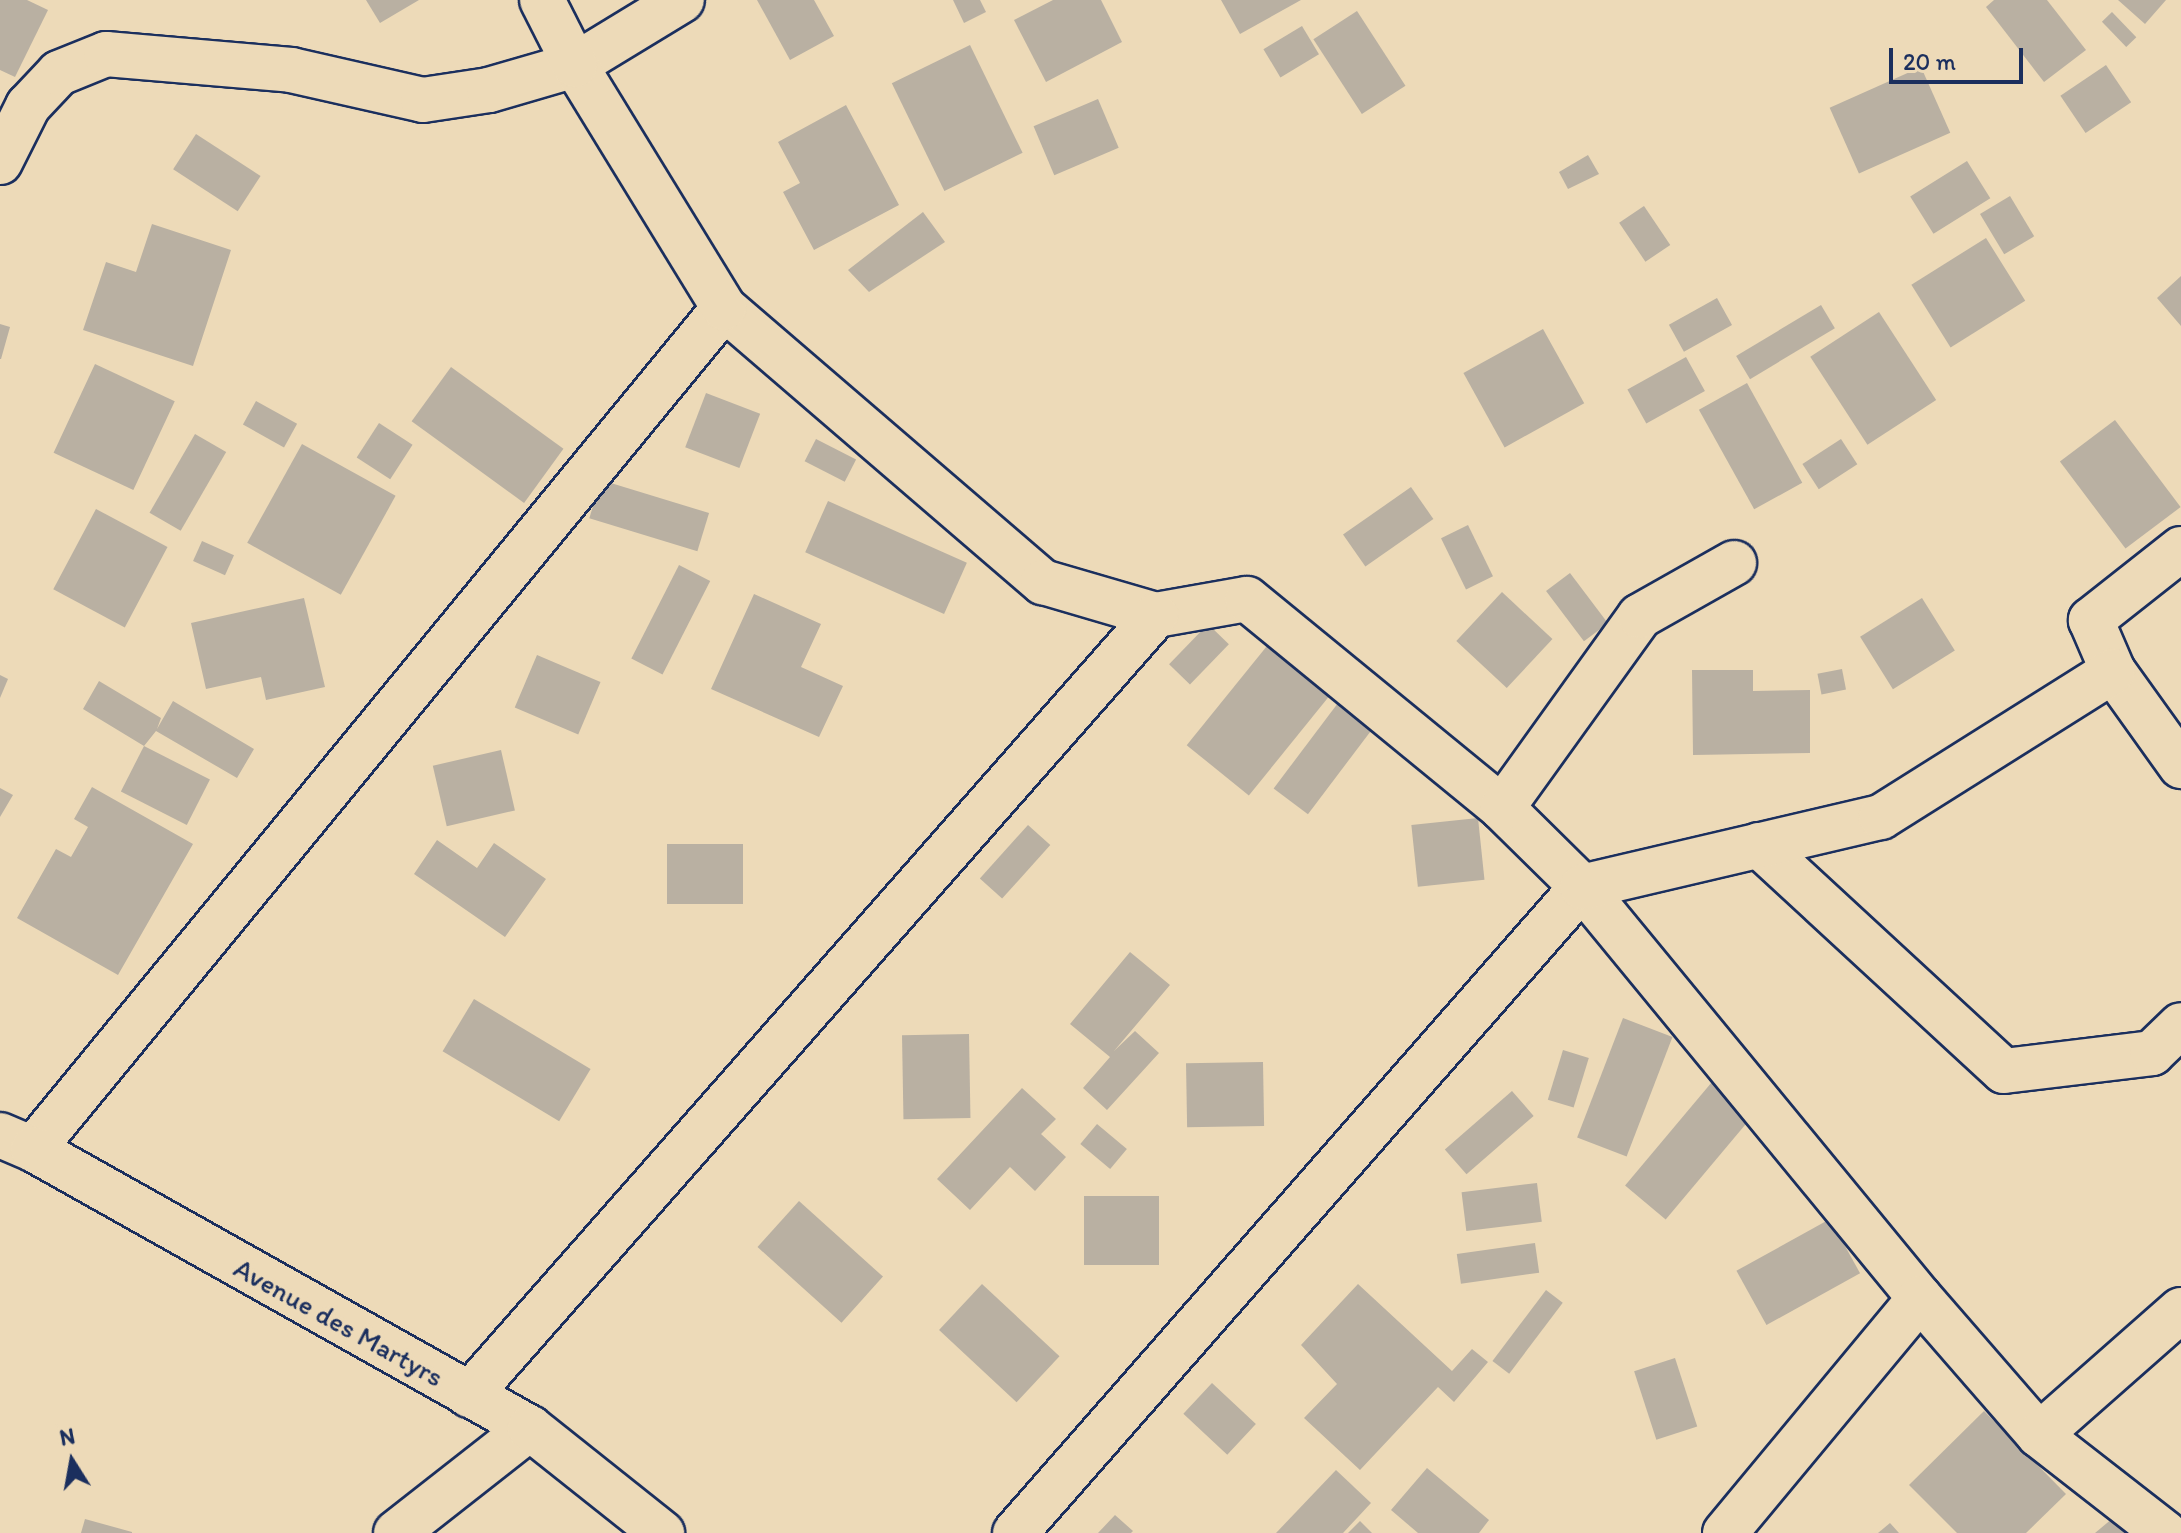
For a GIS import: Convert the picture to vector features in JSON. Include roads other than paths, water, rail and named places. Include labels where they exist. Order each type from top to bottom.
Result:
[{"type":"street","points":[[542,0],[575,65],[724,308],[1043,582],[1156,615],[1247,599],[1502,808],[1582,887],[1920,1298],[2039,1435],[2165,1533]]},
{"type":"street","points":[[0,162],[28,106],[59,73],[106,54],[291,70],[423,100],[489,90],[575,65],[682,0]]},
{"type":"street","points":[[16,1142],[724,308]]},
{"type":"street","points":[[2181,549],[2091,620],[2113,671],[2181,766]]},
{"type":"street","points":[[1502,808],[1640,616],[1734,563]]},
{"type":"street","points":[[469,1395],[1156,615]]},
{"type":"street","points":[[1015,1533],[1582,887],[1881,817],[2113,671]]},
{"type":"street","points":[[1759,845],[2004,1071],[2152,1053],[2181,1025]]},
{"type":"street","name":"Avenue des Martyrs","points":[[16,1142],[530,1428],[662,1533]]},
{"type":"street","points":[[1725,1533],[1920,1298]]},
{"type":"street","points":[[2039,1435],[2181,1310]]},
{"type":"street","points":[[396,1533],[530,1428]]}]
